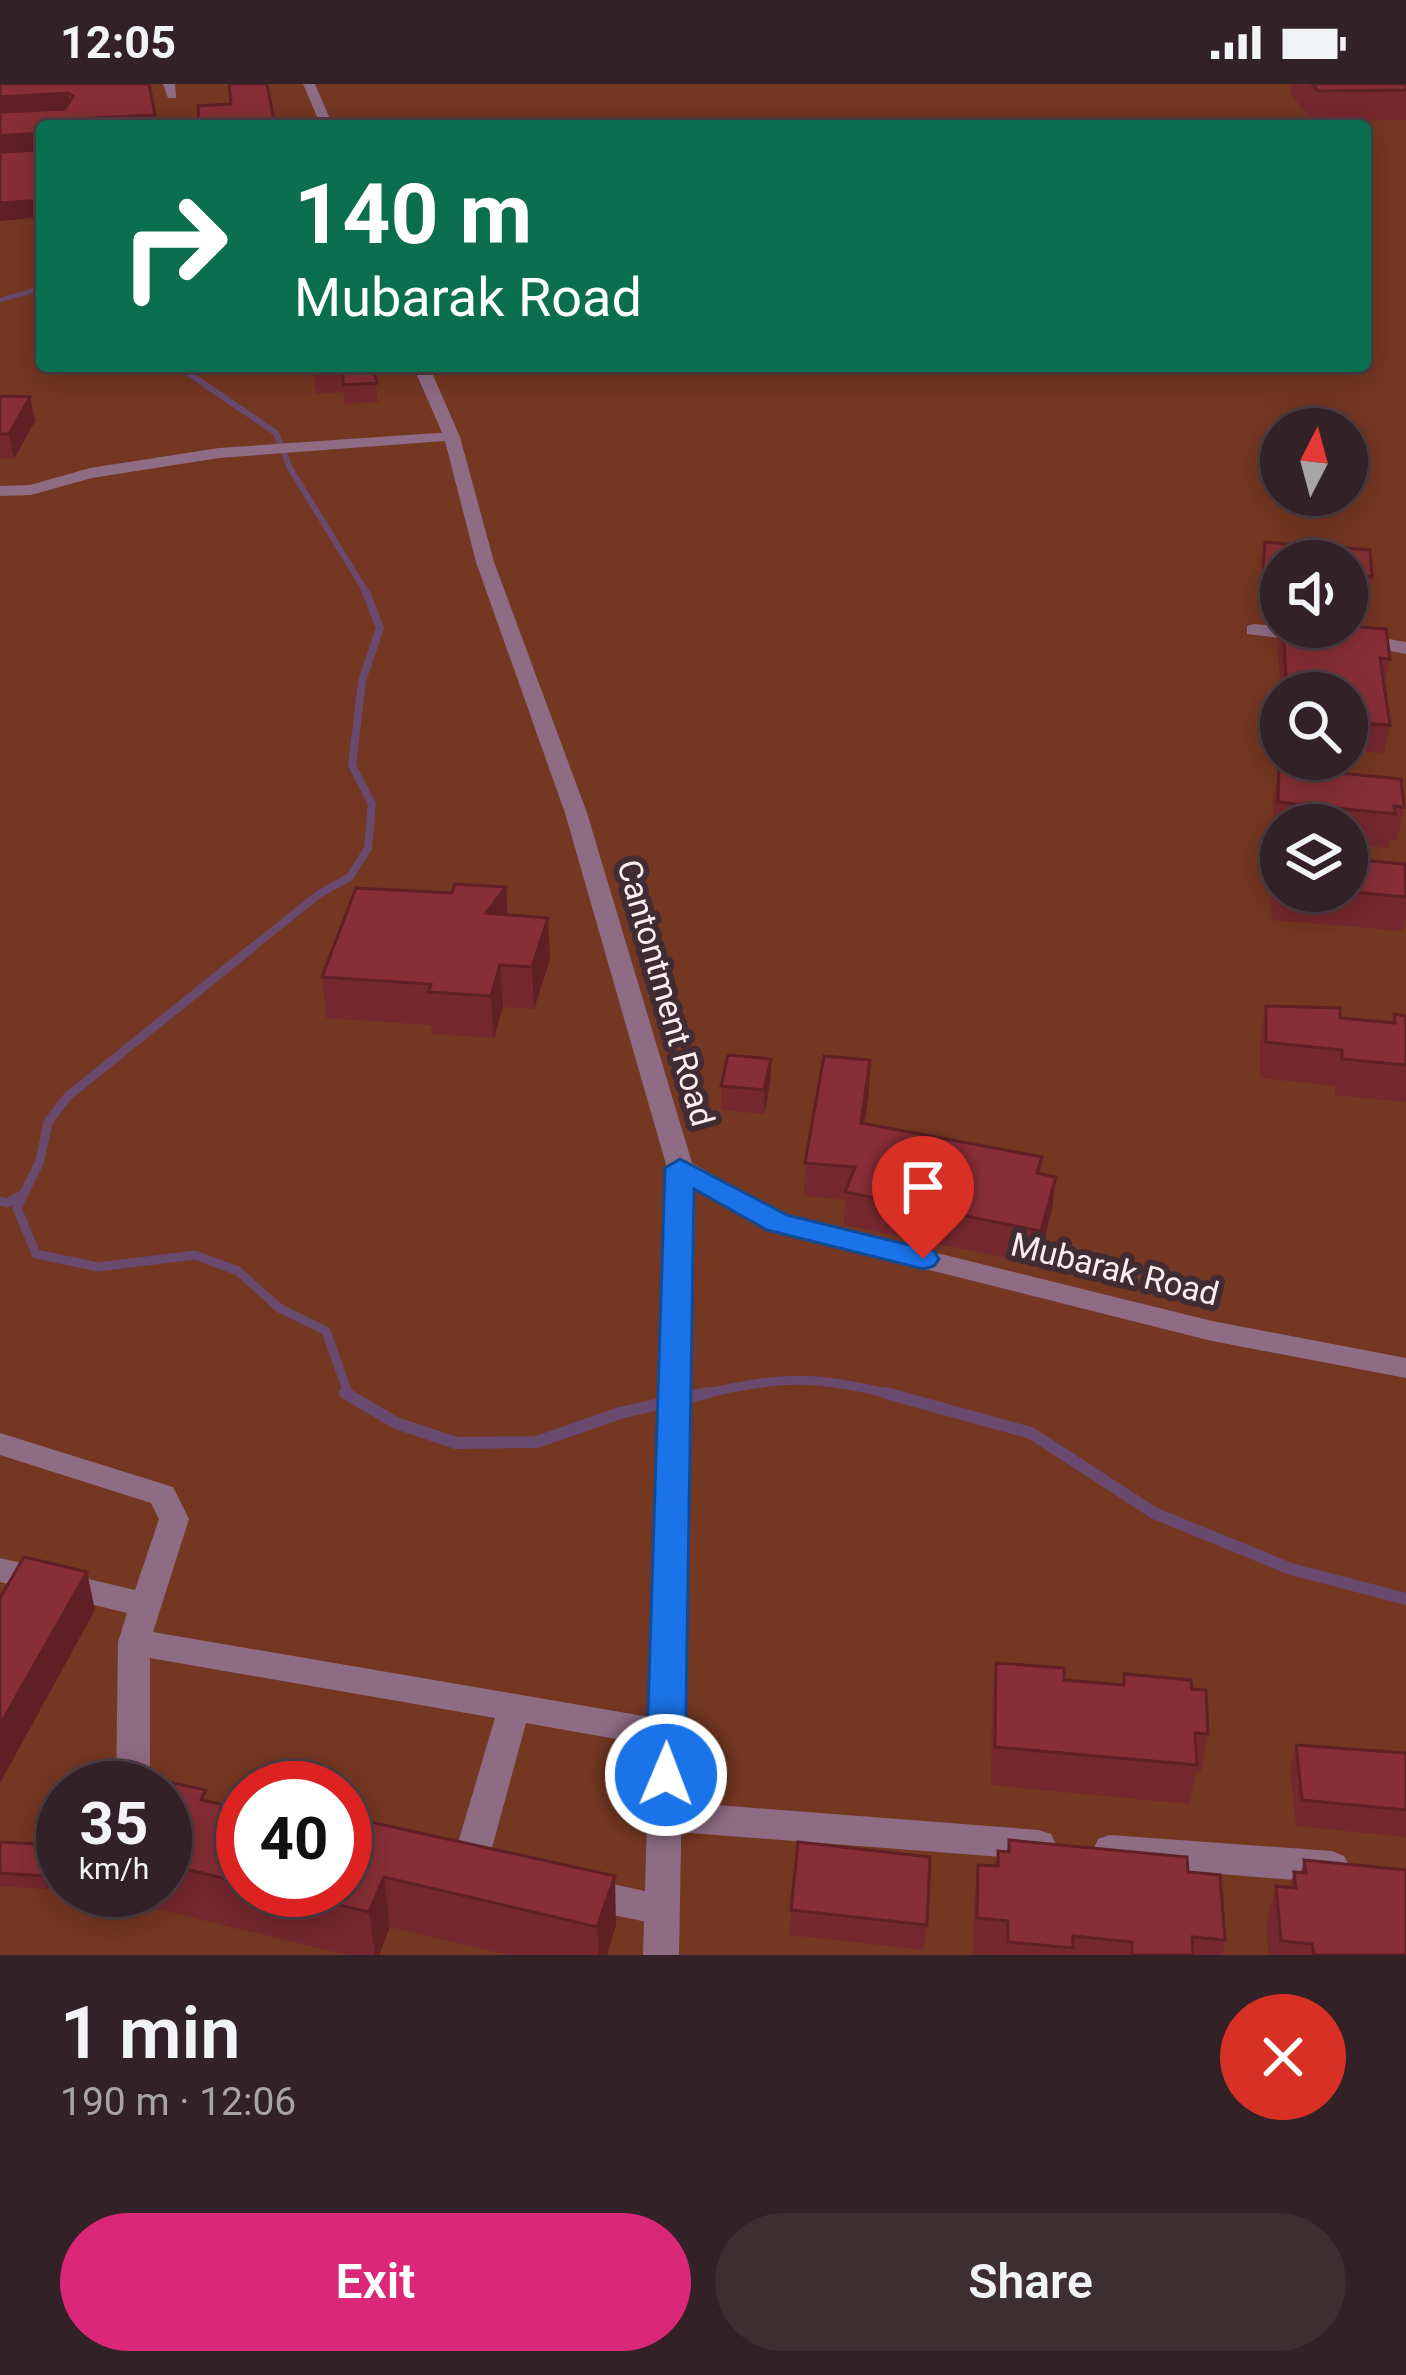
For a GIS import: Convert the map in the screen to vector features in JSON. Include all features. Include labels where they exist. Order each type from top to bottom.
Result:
[{"type":"street","points":[[309,84],[324,120]]},
{"type":"street","name":"Cantontment Road","points":[[424,372],[452,437],[485,562],[576,813],[680,1168],[661,1955]]},
{"type":"street","points":[[0,491],[31,490],[90,473],[219,453],[452,437]]},
{"type":"street","points":[[1254,630],[1406,648]]},
{"type":"street","name":"Mubarak Road","points":[[680,1168],[778,1223],[1212,1331],[1406,1368]]},
{"type":"street","points":[[0,1444],[162,1495],[174,1519],[134,1642],[133,1761]]},
{"type":"street","points":[[0,1570],[146,1605]]},
{"type":"street","points":[[134,1642],[667,1734]]},
{"type":"street","points":[[468,1870],[514,1708]]},
{"type":"street","points":[[664,1816],[1358,1869]]},
{"type":"street","points":[[427,1862],[511,1878]]},
{"type":"street","points":[[554,1887],[662,1909]]},
{"type":"shaded area","points":[[0,84],[1406,84],[1406,1955],[0,1955]]},
{"type":"building","points":[[0,84],[149,84],[155,115],[36,120],[36,133],[0,136],[0,112],[65,109],[73,96],[0,97]]},
{"type":"building","points":[[229,84],[267,84],[274,120],[199,120],[198,106],[231,104]]},
{"type":"building","points":[[1312,84],[1406,84],[1406,90],[1318,91]]},
{"type":"building","points":[[36,150],[36,200],[0,203],[0,152]]},
{"type":"building","points":[[314,372],[374,372],[377,383],[343,385],[343,373]]},
{"type":"building","points":[[0,396],[30,397],[9,434],[0,434]]},
{"type":"building","points":[[1368,628],[1386,629],[1390,659],[1380,658],[1390,725],[1368,723],[1368,672],[1286,672],[1284,648],[1368,648]]},
{"type":"building","points":[[1368,776],[1401,779],[1404,807],[1394,806],[1395,814],[1368,811],[1368,804],[1278,802],[1279,780],[1368,780]]},
{"type":"building","points":[[1368,861],[1405,864],[1406,897],[1368,894]]},
{"type":"building","points":[[455,884],[506,887],[486,913],[548,918],[532,967],[500,965],[491,996],[428,992],[431,984],[322,977],[356,888],[452,893]]},
{"type":"building","points":[[1266,1006],[1340,1008],[1340,1018],[1395,1023],[1394,1014],[1406,1016],[1406,1065],[1342,1059],[1342,1050],[1266,1042]]},
{"type":"building","points":[[728,1055],[771,1059],[764,1090],[721,1086]]},
{"type":"building","points":[[824,1056],[870,1060],[861,1123],[1042,1157],[1037,1173],[1056,1177],[1041,1231],[845,1192],[855,1167],[805,1163]]},
{"type":"building","points":[[24,1557],[87,1572],[0,1725],[0,1598]]},
{"type":"building","points":[[996,1663],[1064,1668],[1064,1680],[1124,1685],[1124,1674],[1191,1680],[1192,1689],[1206,1690],[1208,1734],[1195,1733],[1197,1765],[995,1747]]},
{"type":"building","points":[[1296,1745],[1406,1753],[1406,1810],[1302,1800]]},
{"type":"building","points":[[192,1787],[206,1790],[201,1800],[216,1803],[216,1876],[192,1871]]},
{"type":"building","points":[[372,1822],[615,1876],[597,1927],[384,1877],[372,1905]]},
{"type":"building","points":[[1009,1840],[1187,1857],[1188,1872],[1220,1875],[1225,1940],[1192,1937],[1193,1955],[1132,1955],[1132,1942],[1073,1936],[1073,1948],[1008,1942],[1008,1921],[977,1918],[978,1865],[998,1866],[998,1851],[1009,1852]]},
{"type":"building","points":[[0,1842],[36,1844],[36,1875],[0,1873]]},
{"type":"building","points":[[798,1842],[930,1857],[927,1925],[791,1910]]},
{"type":"building","points":[[1304,1860],[1406,1870],[1406,1955],[1314,1955],[1312,1944],[1281,1941],[1276,1886],[1296,1888],[1294,1872],[1306,1873]]},
{"type":"waterway","points":[[0,300],[36,290]]},
{"type":"waterway","points":[[187,372],[276,433],[290,468],[368,595]]},
{"type":"waterway","points":[[249,950],[319,894],[350,877],[368,848],[372,804],[352,765],[362,681],[380,628],[366,592]]},
{"type":"waterway","points":[[253,947],[68,1096],[48,1122],[40,1161],[17,1208],[36,1254],[98,1267],[195,1255],[238,1271],[279,1308],[326,1331],[349,1395]]},
{"type":"waterway","points":[[0,1201],[7,1203],[22,1195]]},
{"type":"waterway","points":[[694,1396],[795,1380],[896,1396]]},
{"type":"waterway","points":[[345,1393],[349,1395]]},
{"type":"waterway","points":[[349,1395],[396,1423],[456,1443],[537,1442],[620,1413],[707,1393]]},
{"type":"waterway","points":[[886,1393],[896,1396]]},
{"type":"waterway","points":[[896,1396],[1031,1433],[1154,1513],[1291,1569],[1406,1599]]},
{"type":"route","points":[[666,1775],[680,1168],[778,1223],[923,1259]]}]
